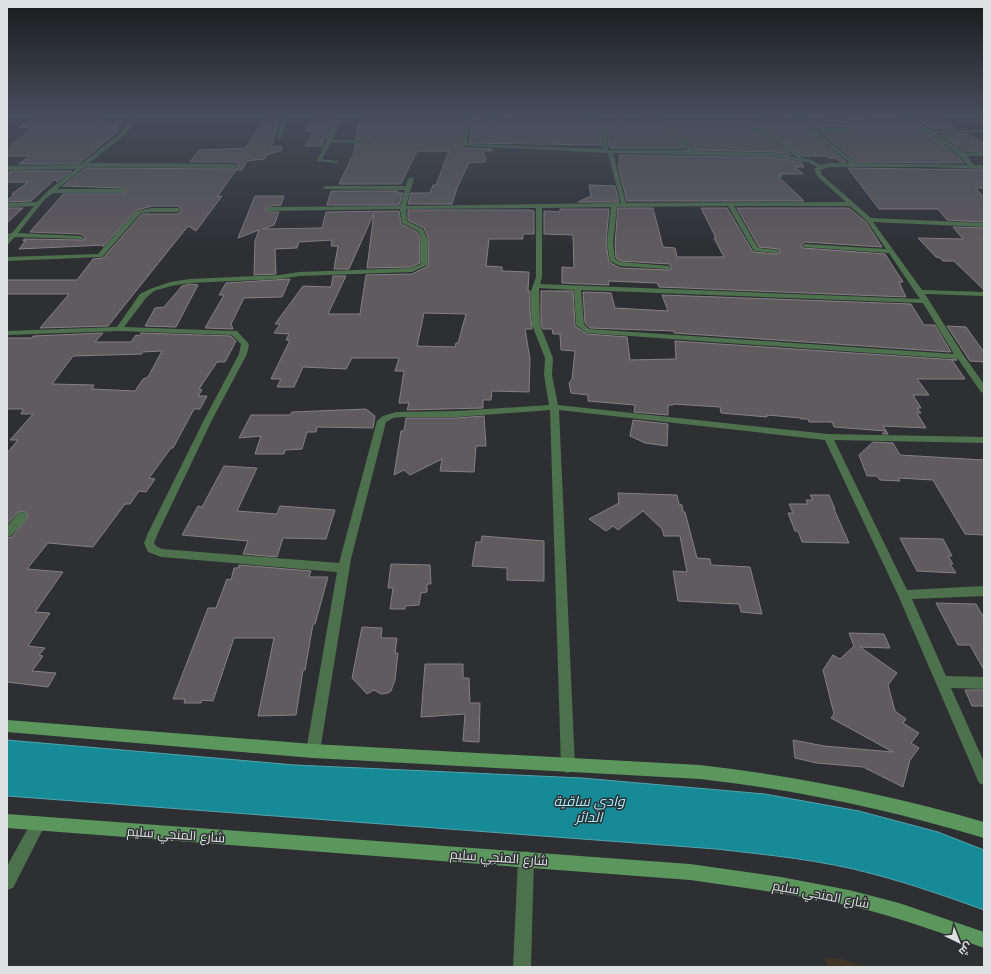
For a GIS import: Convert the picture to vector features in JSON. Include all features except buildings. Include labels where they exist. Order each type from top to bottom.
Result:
[{"type":"main road","points":[[7,726],[313,751],[700,772],[754,778],[883,802],[984,830]]},
{"type":"main road","name":"شارع المنجي سليم","points":[[7,821],[690,872],[802,889],[870,903],[933,922],[984,940]]},
{"type":"street","points":[[7,243],[10,235],[51,191],[92,159]]},
{"type":"street","points":[[319,159],[336,162]]},
{"type":"street","points":[[611,159],[624,205]]},
{"type":"street","points":[[800,159],[808,161],[820,167],[829,164],[984,167]]},
{"type":"street","points":[[848,159],[855,165]]},
{"type":"street","points":[[967,159],[972,166]]},
{"type":"street","points":[[7,168],[84,166],[235,166]]},
{"type":"street","points":[[820,167],[817,170],[820,176],[869,220],[926,301],[960,357],[982,385]]},
{"type":"street","points":[[119,329],[143,296],[152,290],[170,284],[190,281],[280,277],[299,274],[412,270],[424,265],[424,238],[421,230],[404,222],[403,206],[411,179]]},
{"type":"street","points":[[326,188],[409,188]]},
{"type":"street","points":[[51,191],[123,191]]},
{"type":"street","points":[[7,205],[38,204]]},
{"type":"street","points":[[269,209],[403,206],[851,204]]},
{"type":"street","points":[[614,205],[610,242],[612,260],[620,264],[668,267]]},
{"type":"street","points":[[730,205],[756,250],[776,251]]},
{"type":"street","points":[[538,206],[540,277],[535,291],[536,325],[549,358],[548,374],[554,408],[568,766]]},
{"type":"street","points":[[7,259],[100,256],[139,212],[152,210],[178,210]]},
{"type":"street","points":[[869,220],[984,225]]},
{"type":"street","points":[[10,235],[81,238]]},
{"type":"street","points":[[805,246],[892,251]]},
{"type":"street","points":[[537,286],[926,301]]},
{"type":"street","points":[[577,288],[580,325],[587,331],[960,357]]},
{"type":"street","points":[[920,292],[984,294]]},
{"type":"street","points":[[7,333],[119,329],[234,334],[244,344],[243,354],[208,420],[149,544],[152,549],[162,553],[343,568]]},
{"type":"street","points":[[313,751],[343,568],[382,421],[385,417],[394,415],[439,415],[554,408],[828,437],[984,440]]},
{"type":"street","points":[[828,437],[904,595],[984,778]]},
{"type":"street","points":[[7,533],[22,516]]},
{"type":"street","points":[[904,595],[984,591]]},
{"type":"street","points":[[943,682],[984,683]]},
{"type":"street","points":[[7,882],[38,824]]},
{"type":"street","points":[[522,967],[526,859]]},
{"type":"shaded area","points":[[825,958],[842,959],[867,967],[827,967]]},
{"type":"water","name":"وادي ساقية الدائر","points":[[7,740],[295,765],[582,778],[765,794],[859,811],[938,832],[984,850],[984,910],[915,886],[854,869],[795,858],[755,853],[7,796]]}]
